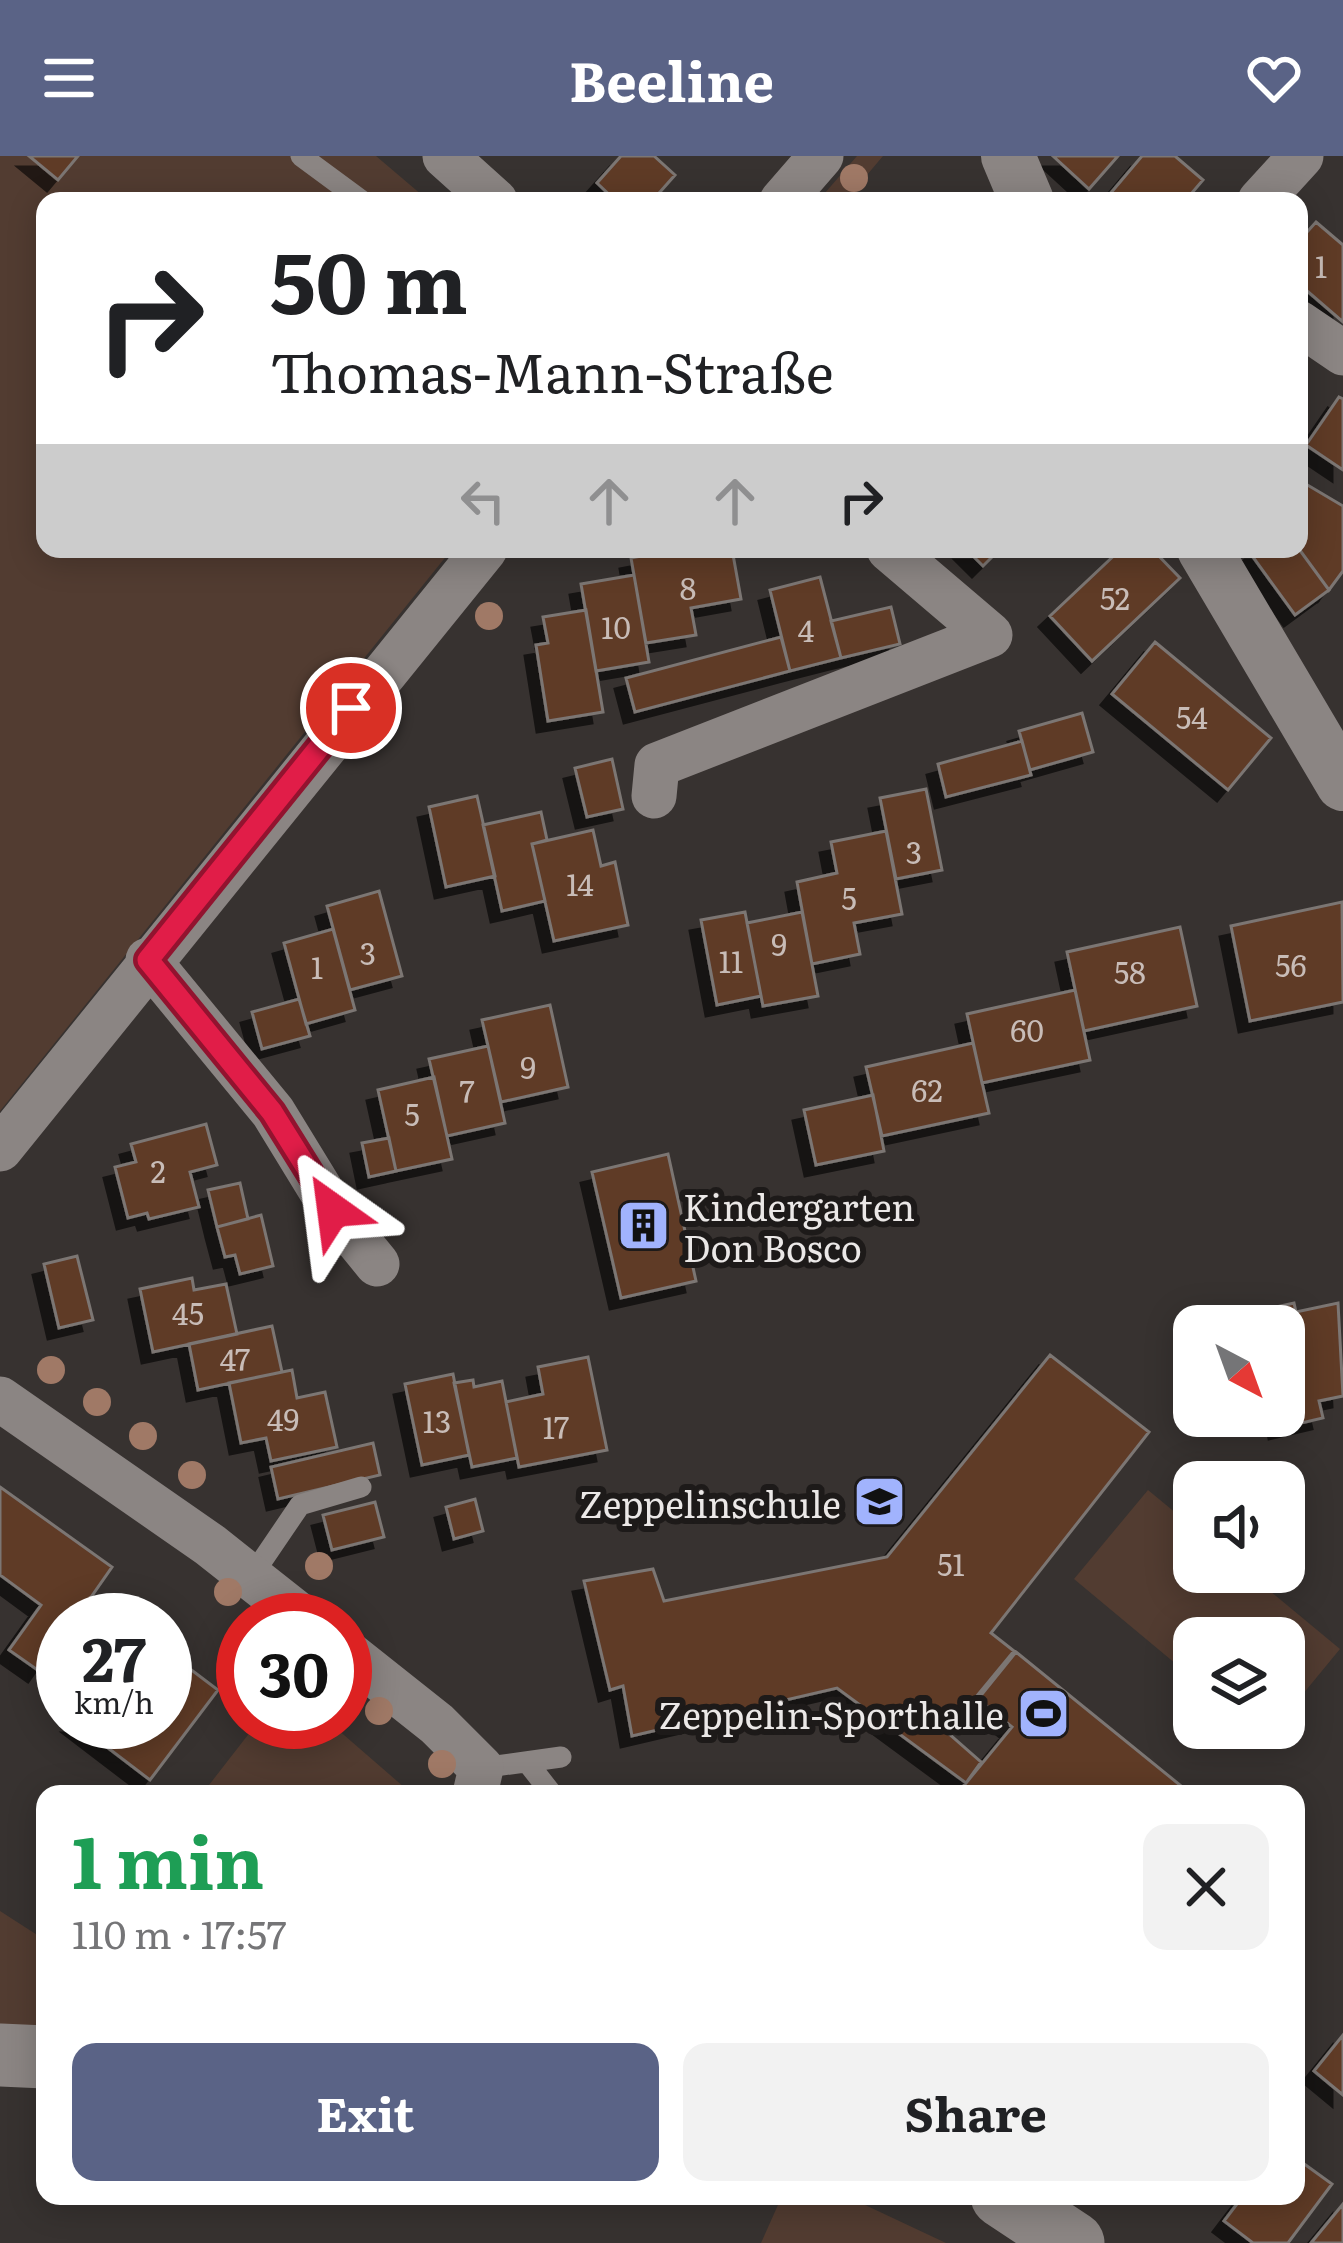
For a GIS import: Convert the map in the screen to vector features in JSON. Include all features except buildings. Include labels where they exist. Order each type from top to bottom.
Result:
[{"type":"main road","points":[[0,2055],[36,2057]]},
{"type":"main road","points":[[1021,2205],[1073,2243]]},
{"type":"street","points":[[446,156],[485,192]]},
{"type":"street","points":[[790,192],[821,156]]},
{"type":"street","points":[[1008,156],[1023,192]]},
{"type":"street","points":[[1268,192],[1300,156]]},
{"type":"street","points":[[1308,329],[1343,353]]},
{"type":"street","points":[[0,1149],[148,960],[478,558]]},
{"type":"street","points":[[654,796],[657,765],[989,635],[899,558]]},
{"type":"street","points":[[1209,558],[1343,784]]},
{"type":"street","points":[[148,960],[272,1112],[333,1210],[376,1264]]},
{"type":"street","points":[[0,1399],[271,1593]]},
{"type":"street","points":[[372,1673],[437,1724],[478,1781]]},
{"type":"lane","points":[[301,156],[350,192]]},
{"type":"lane","points":[[251,1577],[300,1505],[361,1487]]},
{"type":"lane","points":[[478,1781],[526,1762],[561,1757]]},
{"type":"lane","points":[[526,1762],[545,1785]]},
{"type":"shaded area","points":[[0,156],[376,156],[418,192],[36,192],[36,558],[445,558],[0,1111]]},
{"type":"shaded area","points":[[857,156],[883,156],[853,192],[826,192]]},
{"type":"shaded area","points":[[1148,1490],[1173,1511],[1173,1593],[1272,1593],[1301,1617],[1173,1617],[1173,1662],[1074,1579]]},
{"type":"shaded area","points":[[1305,1620],[1340,1649],[1305,1692]]},
{"type":"shaded area","points":[[237,1749],[360,1749],[402,1785],[209,1785]]},
{"type":"shaded area","points":[[0,1911],[36,1934],[36,2032],[0,2030]]},
{"type":"shaded area","points":[[778,2205],[865,2205],[946,2243],[761,2243]]},
{"type":"place","name":"Kindergarten Don Bosco","points":[[644,1226]]},
{"type":"place","name":"Zeppelinschule","points":[[880,1502]]},
{"type":"place","name":"Zeppelin-Sporthalle","points":[[1043,1713]]},
{"type":"route","points":[[333,1210],[272,1112],[148,960],[351,708]]}]
